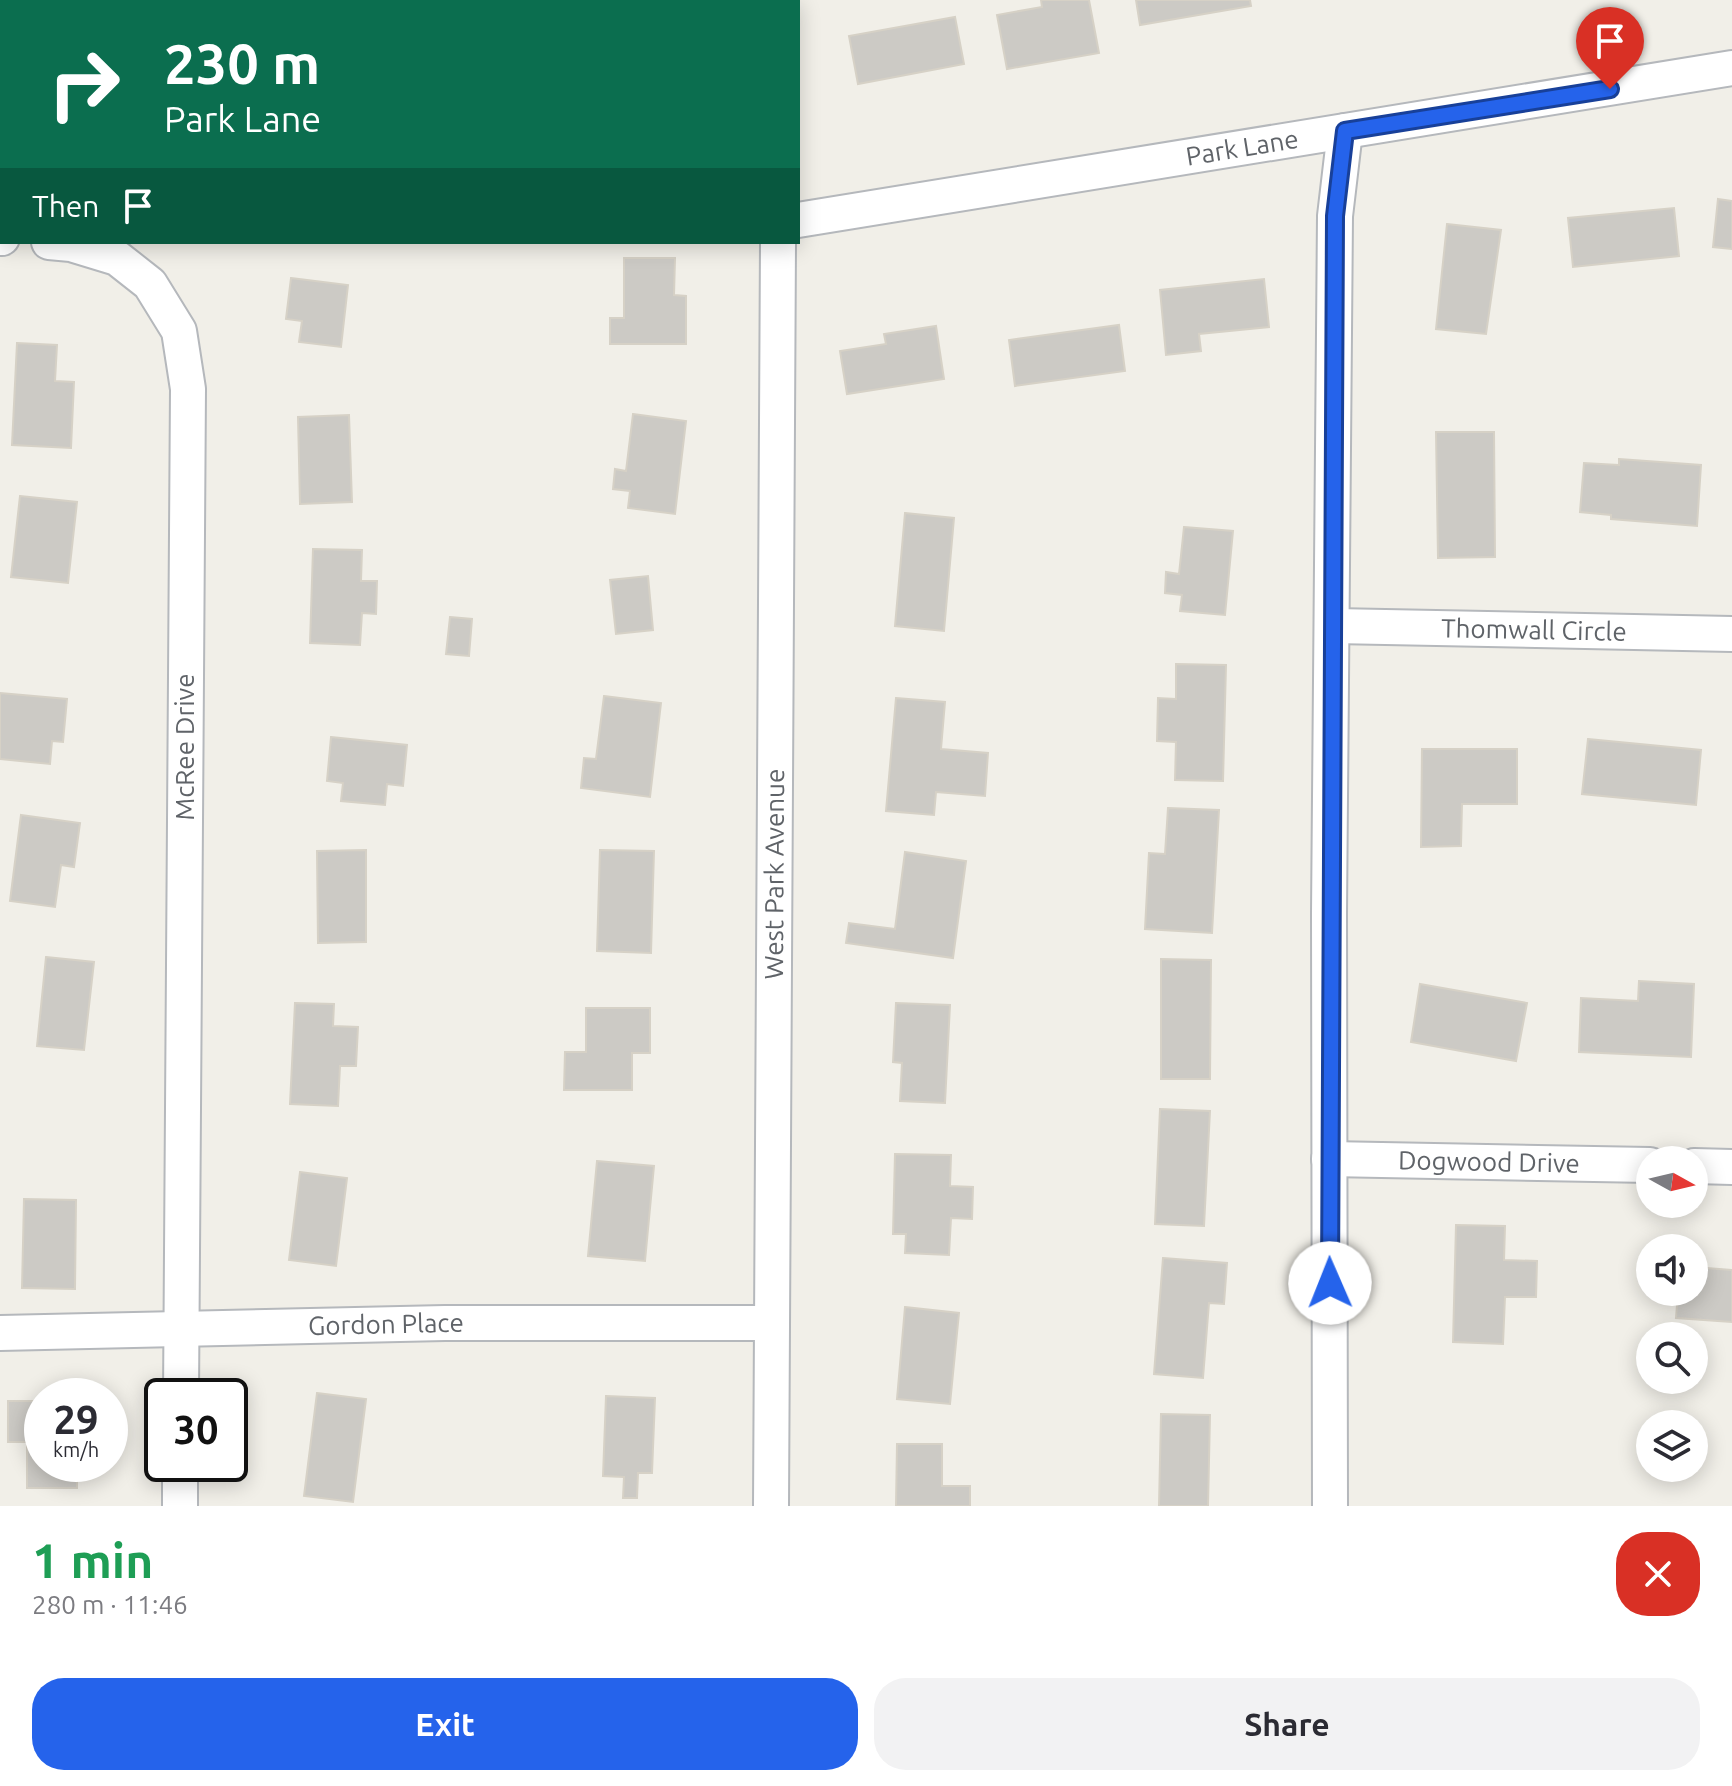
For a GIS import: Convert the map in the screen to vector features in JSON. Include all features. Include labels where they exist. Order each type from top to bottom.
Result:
[{"type":"street","name":"Park Lane","points":[[800,220],[1732,68]]},
{"type":"street","points":[[1330,1506],[1335,216],[1345,131]]},
{"type":"street","name":"McRee Drive","points":[[71,244],[117,258],[150,284],[179,331],[188,389],[181,1378]]},
{"type":"street","name":"West Park Avenue","points":[[771,1506],[778,244]]},
{"type":"street","name":"Thomwall Circle","points":[[1334,626],[1732,634]]},
{"type":"street","name":"Dogwood Drive","points":[[1329,1159],[1636,1165]]},
{"type":"street","points":[[1708,1166],[1732,1167]]},
{"type":"street","name":"Gordon Place","points":[[0,1333],[445,1323],[772,1323]]},
{"type":"street","points":[[180,1482],[180,1506]]},
{"type":"building","points":[[1041,0],[1089,0],[1099,53],[1007,69],[997,15],[1042,7]]},
{"type":"building","points":[[1136,0],[1250,0],[1251,6],[1140,25]]},
{"type":"building","points":[[955,17],[964,64],[858,84],[849,36]]},
{"type":"building","points":[[1718,199],[1732,201],[1732,249],[1713,247]]},
{"type":"building","points":[[1674,208],[1679,256],[1573,267],[1568,218]]},
{"type":"building","points":[[1447,224],[1501,230],[1486,334],[1436,329]]},
{"type":"building","points":[[624,258],[675,258],[674,295],[686,296],[686,344],[610,344],[610,318],[624,318]]},
{"type":"building","points":[[291,278],[348,285],[341,347],[299,342],[302,321],[286,319]]},
{"type":"building","points":[[1264,279],[1269,327],[1199,334],[1201,351],[1166,355],[1160,290]]},
{"type":"building","points":[[1119,325],[1125,371],[1015,386],[1009,340]]},
{"type":"building","points":[[936,326],[944,379],[847,394],[840,351],[886,344],[884,334]]},
{"type":"building","points":[[17,343],[57,345],[55,381],[74,382],[71,448],[12,445]]},
{"type":"building","points":[[633,414],[686,421],[675,514],[628,508],[630,491],[613,489],[615,469],[626,471]]},
{"type":"building","points":[[349,415],[352,502],[300,504],[298,417]]},
{"type":"building","points":[[1436,432],[1494,432],[1495,557],[1438,558]]},
{"type":"building","points":[[1619,459],[1701,465],[1697,526],[1611,519],[1611,515],[1580,512],[1584,463],[1619,465]]},
{"type":"building","points":[[20,496],[77,502],[68,583],[11,577]]},
{"type":"building","points":[[905,513],[954,518],[944,631],[895,626]]},
{"type":"building","points":[[1184,527],[1233,531],[1225,615],[1180,611],[1182,595],[1165,593],[1166,572],[1179,574]]},
{"type":"building","points":[[313,549],[362,550],[361,581],[377,581],[376,614],[362,613],[360,645],[310,643]]},
{"type":"building","points":[[648,576],[653,630],[616,634],[610,580]]},
{"type":"building","points":[[450,617],[472,619],[469,656],[446,654]]},
{"type":"building","points":[[1176,664],[1226,665],[1223,781],[1175,780],[1176,742],[1157,741],[1158,698],[1176,699]]},
{"type":"building","points":[[0,693],[67,699],[63,742],[52,741],[50,764],[0,759]]},
{"type":"building","points":[[604,696],[661,703],[650,797],[581,788],[584,758],[596,759]]},
{"type":"building","points":[[896,698],[945,702],[941,749],[988,753],[985,796],[936,792],[934,815],[886,811]]},
{"type":"building","points":[[331,737],[407,745],[403,786],[387,784],[385,805],[341,801],[343,783],[327,781]]},
{"type":"building","points":[[1588,739],[1701,750],[1696,805],[1582,794]]},
{"type":"building","points":[[1422,749],[1517,749],[1517,804],[1462,804],[1461,846],[1421,847]]},
{"type":"building","points":[[1168,808],[1219,810],[1212,933],[1145,929],[1149,853],[1165,854]]},
{"type":"building","points":[[21,815],[80,823],[74,867],[61,865],[55,907],[10,901]]},
{"type":"building","points":[[366,850],[366,942],[318,943],[317,851]]},
{"type":"building","points":[[600,850],[654,851],[651,953],[597,951]]},
{"type":"building","points":[[905,852],[966,861],[953,958],[846,943],[849,923],[895,929]]},
{"type":"building","points":[[46,957],[94,962],[84,1050],[37,1046]]},
{"type":"building","points":[[1161,959],[1211,960],[1210,1079],[1161,1079]]},
{"type":"building","points":[[1639,981],[1694,984],[1691,1057],[1579,1052],[1581,998],[1638,1001]]},
{"type":"building","points":[[1420,984],[1527,1003],[1516,1061],[1411,1042]]},
{"type":"building","points":[[295,1003],[334,1004],[333,1026],[358,1027],[356,1066],[340,1066],[338,1106],[290,1104]]},
{"type":"building","points":[[896,1003],[950,1005],[945,1103],[900,1101],[902,1063],[893,1062]]},
{"type":"building","points":[[586,1008],[650,1008],[650,1053],[632,1053],[632,1090],[564,1090],[565,1052],[586,1052]]},
{"type":"building","points":[[1160,1109],[1210,1111],[1204,1226],[1155,1224]]},
{"type":"building","points":[[895,1154],[951,1155],[950,1186],[973,1187],[972,1219],[951,1218],[949,1255],[905,1253],[906,1234],[893,1234]]},
{"type":"building","points":[[597,1161],[654,1166],[645,1261],[588,1256]]},
{"type":"building","points":[[300,1172],[347,1178],[336,1266],[289,1260]]},
{"type":"building","points":[[24,1199],[76,1200],[75,1289],[22,1288]]},
{"type":"building","points":[[1456,1225],[1505,1226],[1504,1260],[1537,1261],[1536,1297],[1505,1297],[1503,1344],[1453,1342]]},
{"type":"building","points":[[1163,1258],[1227,1263],[1224,1304],[1209,1303],[1203,1378],[1154,1374]]},
{"type":"building","points":[[1708,1268],[1732,1270],[1732,1322],[1676,1318],[1677,1306],[1708,1306]]},
{"type":"building","points":[[905,1307],[959,1313],[950,1404],[897,1399]]},
{"type":"building","points":[[317,1393],[366,1399],[353,1502],[304,1496]]},
{"type":"building","points":[[606,1396],[655,1398],[652,1473],[638,1473],[637,1498],[623,1498],[624,1477],[603,1476]]},
{"type":"building","points":[[8,1401],[24,1401],[24,1442],[8,1442]]},
{"type":"building","points":[[1161,1414],[1210,1415],[1208,1506],[1159,1506]]},
{"type":"building","points":[[897,1444],[942,1444],[942,1486],[970,1486],[970,1506],[896,1506]]},
{"type":"building","points":[[27,1482],[77,1482],[77,1488],[27,1488]]},
{"type":"route","points":[[1330,1283],[1329,913],[1337,385],[1335,216],[1345,131],[1610,89]]}]
